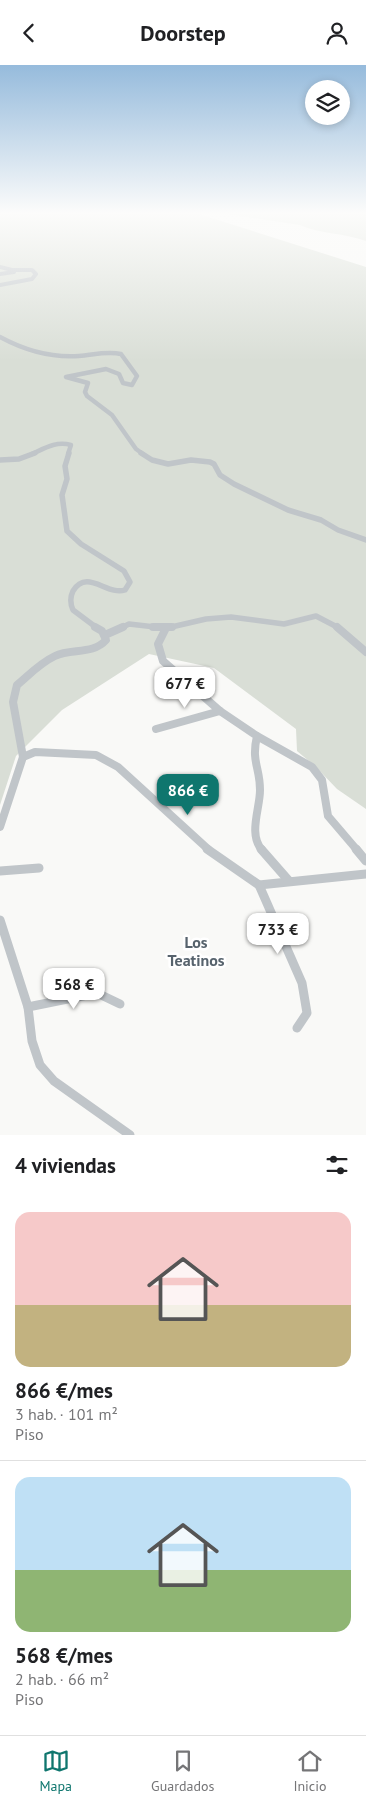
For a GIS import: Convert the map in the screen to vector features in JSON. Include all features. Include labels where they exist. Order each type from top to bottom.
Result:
[{"type":"street","points":[[0,267],[12,270],[32,270],[36,275],[32,279],[0,285]]},
{"type":"street","points":[[0,273],[10,274],[14,272],[12,270]]},
{"type":"street","points":[[0,337],[25,349],[61,356],[82,356],[102,351],[121,354],[137,376],[136,381],[132,385],[123,383],[119,374],[108,369],[66,377],[88,383],[85,393],[87,396],[112,415],[139,451],[163,464],[191,460],[210,462],[214,464],[220,475],[234,484],[267,498],[288,510],[321,520],[338,530],[366,540]]},
{"type":"street","points":[[0,460],[16,462],[54,444],[64,443],[71,445],[65,466],[67,479],[62,495],[68,531],[81,544],[124,571],[130,582],[128,588],[118,592],[107,589],[96,581],[84,581],[78,584],[72,594],[71,605],[74,612],[105,635],[106,640],[100,647],[61,653],[41,665],[17,685],[14,691],[14,703],[24,757]]},
{"type":"street","points":[[105,635],[130,624],[166,628],[214,618],[231,617],[284,624],[316,616],[333,623],[366,652]]},
{"type":"street","points":[[166,628],[157,644],[160,656],[220,711],[257,736],[312,767],[322,780],[328,816],[366,861]]},
{"type":"street","points":[[156,729],[220,711]]},
{"type":"street","points":[[257,736],[252,753],[260,789],[255,833],[259,847],[289,881]]},
{"type":"street","points":[[0,827],[20,762],[24,757],[42,752],[96,755],[118,767],[208,850],[259,885],[302,983],[307,1013],[297,1028]]},
{"type":"street","points":[[0,871],[39,868]]},
{"type":"street","points":[[259,885],[366,874]]},
{"type":"street","points":[[0,920],[28,1007],[32,1041],[40,1065],[54,1081],[130,1135]]},
{"type":"street","points":[[28,1007],[97,993],[120,1004]]},
{"type":"shaded area","points":[[0,262],[350,262],[366,267],[366,809],[337,789],[297,751],[296,729],[214,668],[149,654],[62,710],[16,756],[0,805]]},
{"type":"district","name":"Los Teatinos","points":[[196,951]]}]
